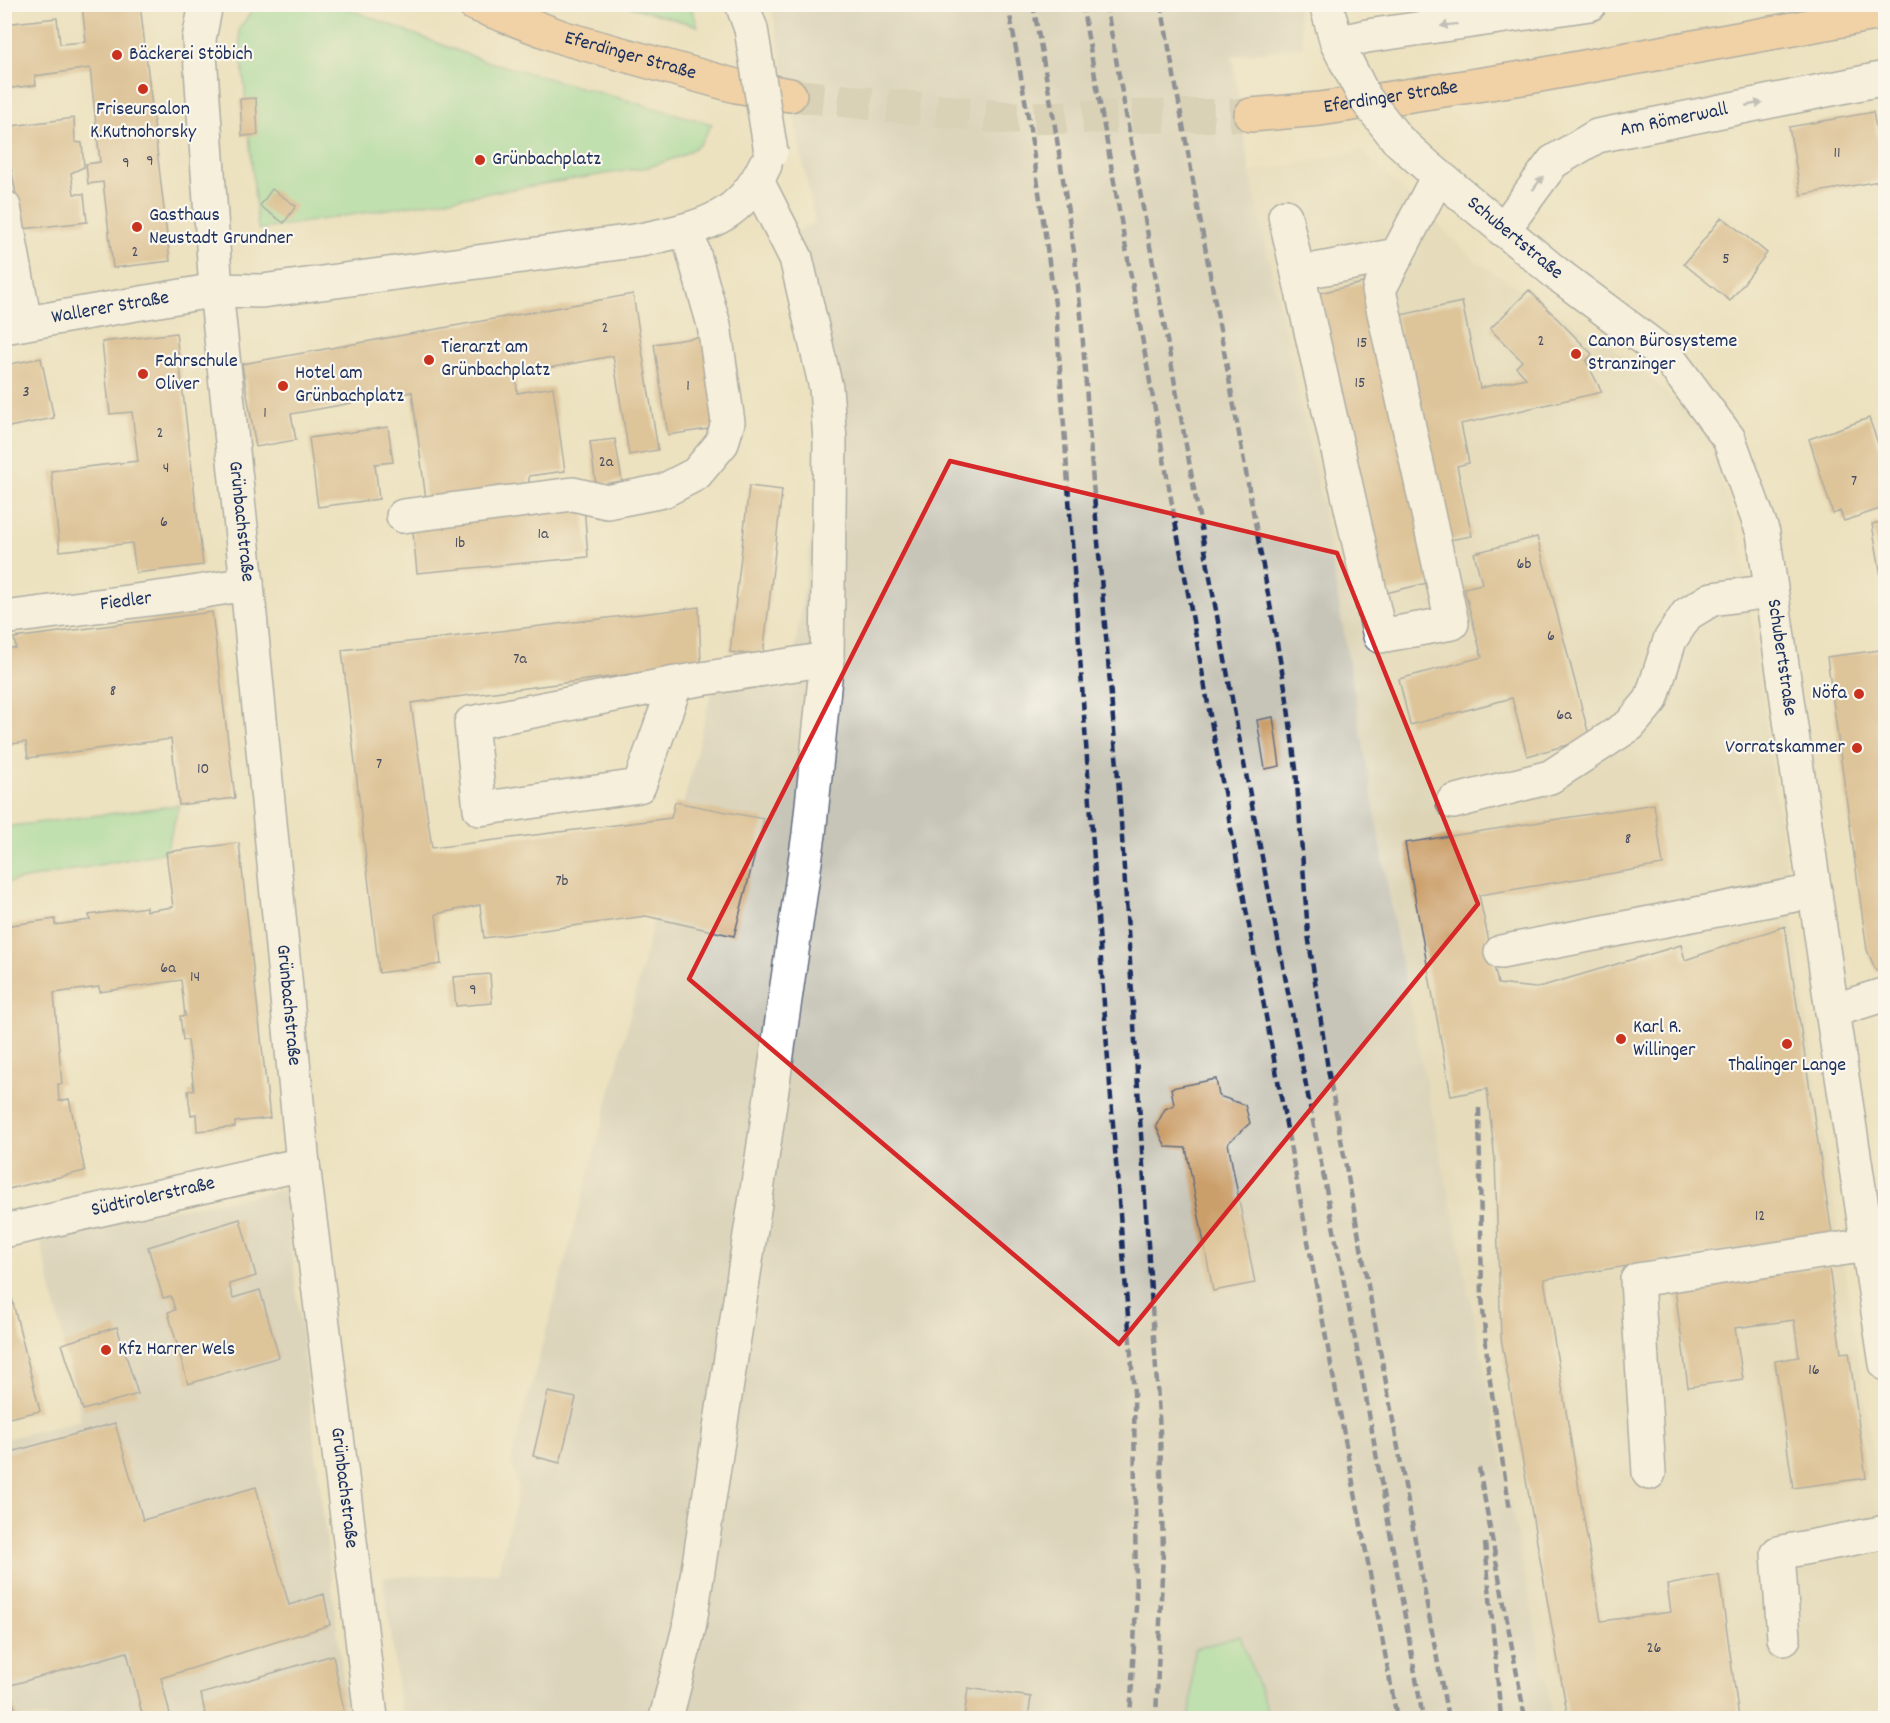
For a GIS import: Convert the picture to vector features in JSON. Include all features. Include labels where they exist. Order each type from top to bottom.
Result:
[{"type":"main road","name":"Eferdinger Straße","points":[[474,4],[564,38],[736,87],[790,95]]},
{"type":"main road","name":"Eferdinger Straße","points":[[1251,115],[1320,109],[1529,77],[1886,12]]},
{"type":"street","points":[[206,4],[200,39],[216,290],[262,291],[641,240],[687,230],[724,216],[742,201],[757,181],[771,152],[747,17]]},
{"type":"street","name":"Schubertstraße","points":[[1326,4],[1341,52],[1365,98],[1397,139],[1438,176],[1556,273],[1668,357],[1729,439],[1763,533],[1886,1364]]},
{"type":"street","points":[[1341,52],[1367,36],[1590,4]]},
{"type":"street","name":"Am Römerwall","points":[[1503,230],[1553,162],[1598,136],[1886,78]]},
{"type":"street","points":[[1285,216],[1380,636],[1452,623],[1378,290],[1438,176]]},
{"type":"street","points":[[666,1719],[689,1628],[762,1158],[809,834],[826,659],[830,440],[826,388],[796,258],[757,181]]},
{"type":"street","points":[[4,207],[15,325]]},
{"type":"street","points":[[404,516],[573,494],[607,502],[663,491],[696,474],[722,443],[728,422],[714,325],[687,230]]},
{"type":"street","points":[[1298,273],[1397,255]]},
{"type":"street","name":"Wallerer Straße","points":[[15,325],[216,290]]},
{"type":"street","name":"Grünbachstraße","points":[[216,290],[303,1164],[371,1719]]},
{"type":"street","name":"Fiedler","points":[[4,618],[247,584]]},
{"type":"street","points":[[1453,802],[1550,777],[1630,726],[1651,700],[1670,640],[1687,614],[1713,599],[1771,591]]},
{"type":"street","points":[[676,683],[639,786],[480,809],[471,723],[676,683],[826,659]]},
{"type":"street","points":[[1501,952],[1815,891]]},
{"type":"street","points":[[1832,1011],[1886,994]]},
{"type":"street","name":"Südtirolerstraße","points":[[4,1230],[303,1164]]},
{"type":"street","points":[[1649,1473],[1637,1280],[1867,1245]]},
{"type":"street","points":[[1784,1638],[1778,1553],[1886,1532]]},
{"type":"highlighted area","points":[[950,461],[1337,553],[1478,904],[1119,1344],[689,979]]},
{"type":"shaded area","points":[[771,5],[1297,5],[1303,46],[1232,56],[1250,173],[1321,500],[1400,956],[1553,1718],[1270,1718],[1240,1636],[1194,1649],[1190,1718],[402,1718],[383,1577],[498,1573],[519,1489],[511,1461],[609,1098],[712,690],[790,683],[826,439],[783,240],[815,222]]},
{"type":"shaded area","points":[[1362,151],[1476,261],[1631,360],[1707,429],[1742,548],[1818,1101],[1885,1531],[1885,1718],[1553,1718],[1400,956],[1321,500],[1250,173]]},
{"type":"shaded area","points":[[284,1190],[348,1718],[5,1718],[5,1439],[81,1420],[39,1234]]},
{"type":"green space","points":[[256,5],[338,5],[482,60],[712,124],[699,145],[681,156],[649,167],[258,230],[239,29]]},
{"type":"green space","points":[[624,5],[690,5],[698,26]]},
{"type":"green space","points":[[179,805],[166,852],[5,883],[4,827]]},
{"type":"green space","points":[[1240,1636],[1270,1718],[1190,1718],[1194,1649]]},
{"type":"building","points":[[82,4],[140,4],[170,261],[113,268],[103,182],[88,184],[86,164],[100,162],[90,68],[35,76],[36,85],[4,89],[4,24],[57,18],[60,44],[86,42]]},
{"type":"building","points":[[256,98],[258,135],[242,136],[240,99]]},
{"type":"building","points":[[1873,112],[1885,180],[1801,195],[1789,127]]},
{"type":"building","points":[[74,118],[75,142],[82,143],[84,167],[71,173],[74,194],[84,194],[87,222],[22,229],[4,127]]},
{"type":"building","points":[[272,189],[296,206],[284,223],[260,206]]},
{"type":"building","points":[[1722,217],[1767,253],[1730,301],[1684,264]]},
{"type":"building","points":[[1367,282],[1431,582],[1386,593],[1315,294]]},
{"type":"building","points":[[1529,290],[1592,354],[1586,361],[1602,392],[1461,424],[1469,463],[1457,466],[1472,536],[1444,541],[1396,316],[1462,302],[1480,388],[1526,378],[1516,367],[1522,361],[1490,329]]},
{"type":"building","points":[[633,294],[658,450],[629,455],[613,356],[516,374],[517,393],[553,387],[565,471],[529,476],[529,488],[426,500],[412,392],[291,414],[296,440],[256,447],[242,364]]},
{"type":"building","points":[[176,333],[203,565],[136,573],[132,543],[60,551],[51,471],[138,461],[132,412],[110,414],[102,342]]},
{"type":"building","points":[[707,336],[721,427],[668,435],[654,344]]},
{"type":"building","points":[[41,358],[54,418],[4,428],[4,365]]},
{"type":"building","points":[[1869,418],[1886,466],[1886,496],[1880,498],[1883,508],[1844,521],[1840,511],[1833,514],[1809,439]]},
{"type":"building","points":[[388,427],[393,462],[375,464],[379,499],[318,507],[309,438]]},
{"type":"building","points":[[615,439],[622,481],[596,485],[590,442]]},
{"type":"building","points":[[749,486],[782,490],[763,656],[730,652]]},
{"type":"building","points":[[584,505],[588,557],[417,573],[412,522]]},
{"type":"building","points":[[1886,521],[1886,593],[1884,593],[1872,524]]},
{"type":"building","points":[[1537,537],[1590,739],[1527,756],[1512,698],[1410,725],[1399,679],[1482,657],[1464,588],[1482,584],[1474,553]]},
{"type":"building","points":[[699,607],[701,665],[411,703],[432,848],[671,818],[675,802],[764,819],[734,936],[646,916],[484,938],[480,905],[436,914],[441,964],[379,973],[342,650]]},
{"type":"building","points":[[212,612],[235,798],[179,805],[171,739],[28,758],[26,742],[4,745],[4,649],[16,648],[14,638]]},
{"type":"building","points":[[1880,650],[1883,665],[1886,665],[1886,969],[1876,971],[1867,950],[1827,657]]},
{"type":"building","points":[[1273,717],[1280,766],[1265,769],[1257,720]]},
{"type":"building","name":"Karl R. Willinger","points":[[1654,804],[1663,865],[1479,895],[1498,984],[1536,988],[1681,945],[1685,960],[1785,926],[1832,1234],[1544,1279],[1601,1621],[1671,1612],[1667,1585],[1719,1575],[1739,1718],[1568,1718],[1501,1338],[1495,1160],[1487,1089],[1451,1096],[1405,843]]},
{"type":"building","points":[[239,843],[270,1118],[235,1122],[235,1127],[197,1131],[196,1114],[191,1115],[189,1102],[188,1091],[194,1090],[188,1040],[183,1040],[180,1016],[185,1016],[181,980],[100,992],[99,987],[54,993],[62,1084],[58,1084],[59,1101],[69,1099],[85,1171],[4,1190],[4,926],[55,919],[55,925],[90,920],[89,915],[146,907],[146,911],[173,907],[166,852]]},
{"type":"building","points":[[490,974],[492,1003],[456,1006],[453,977]]},
{"type":"building","points":[[1216,1079],[1219,1096],[1245,1105],[1250,1123],[1228,1143],[1255,1283],[1213,1291],[1186,1148],[1166,1147],[1156,1126],[1165,1109],[1174,1105],[1171,1088]]},
{"type":"building","points":[[240,1219],[256,1276],[229,1284],[233,1298],[260,1290],[279,1357],[188,1384],[168,1312],[175,1310],[171,1296],[163,1298],[148,1247]]},
{"type":"building","points":[[1829,1267],[1841,1353],[1849,1352],[1866,1478],[1793,1488],[1775,1361],[1799,1357],[1794,1320],[1735,1328],[1743,1379],[1688,1387],[1675,1289]]},
{"type":"building","points":[[6,1275],[40,1411],[4,1419],[4,1276]]},
{"type":"building","points":[[117,1327],[138,1394],[83,1410],[62,1344]]},
{"type":"building","points":[[548,1392],[576,1398],[560,1463],[533,1456]]},
{"type":"building","points":[[115,1423],[143,1520],[256,1487],[289,1605],[324,1594],[330,1625],[161,1678],[171,1718],[143,1718],[127,1652],[4,1687],[4,1454]]},
{"type":"building","points":[[333,1655],[344,1711],[320,1718],[206,1718],[201,1694]]},
{"type":"building","points":[[968,1688],[1031,1697],[1028,1718],[964,1718]]},
{"type":"building","points":[[14,1704],[18,1718],[4,1718],[4,1706]]},
{"type":"tunnel","points":[[790,95],[1009,118],[1251,115]]},
{"type":"railway","points":[[1008,4],[1029,122],[1056,311],[1107,1047],[1134,1393],[1136,1606],[1130,1718]]},
{"type":"railway","points":[[1033,4],[1075,258],[1119,790],[1160,1432],[1163,1551],[1156,1718]]},
{"type":"railway","points":[[1082,4],[1217,754],[1397,1718]]},
{"type":"railway","points":[[1106,4],[1241,748],[1364,1386],[1423,1718]]},
{"type":"railway","points":[[1161,4],[1286,693],[1296,769],[1308,934],[1328,1069],[1448,1718]]},
{"type":"railway","points":[[1479,1108],[1482,1297],[1488,1368],[1510,1510]]},
{"type":"railway","points":[[1479,1468],[1525,1718]]},
{"type":"railway","points":[[1485,1543],[1501,1718]]},
{"type":"place","name":"Bäckerei Stöbich","points":[[117,55]]},
{"type":"place","name":"Friseursalon K.Kutnohorsky","points":[[143,89]]},
{"type":"place","name":"Grünbachplatz","points":[[480,160]]},
{"type":"place","name":"Gasthaus Neustadt Grundner","points":[[137,227]]},
{"type":"place","name":"Canon Bürosysteme Stranzinger","points":[[1576,354]]},
{"type":"place","name":"Tierarzt am Grünbachplatz","points":[[429,360]]},
{"type":"place","name":"Fahrschule Oliver","points":[[143,374]]},
{"type":"place","name":"Hotel am Grünbachplatz","points":[[283,386]]},
{"type":"place","name":"Nöfa","points":[[1859,694]]},
{"type":"place","name":"Vorratskammer","points":[[1857,748]]},
{"type":"place","name":"Karl R. Willinger","points":[[1621,1039]]},
{"type":"place","name":"Thalinger Lange","points":[[1787,1044]]},
{"type":"place","name":"Kfz Harrer Wels","points":[[106,1350]]}]
